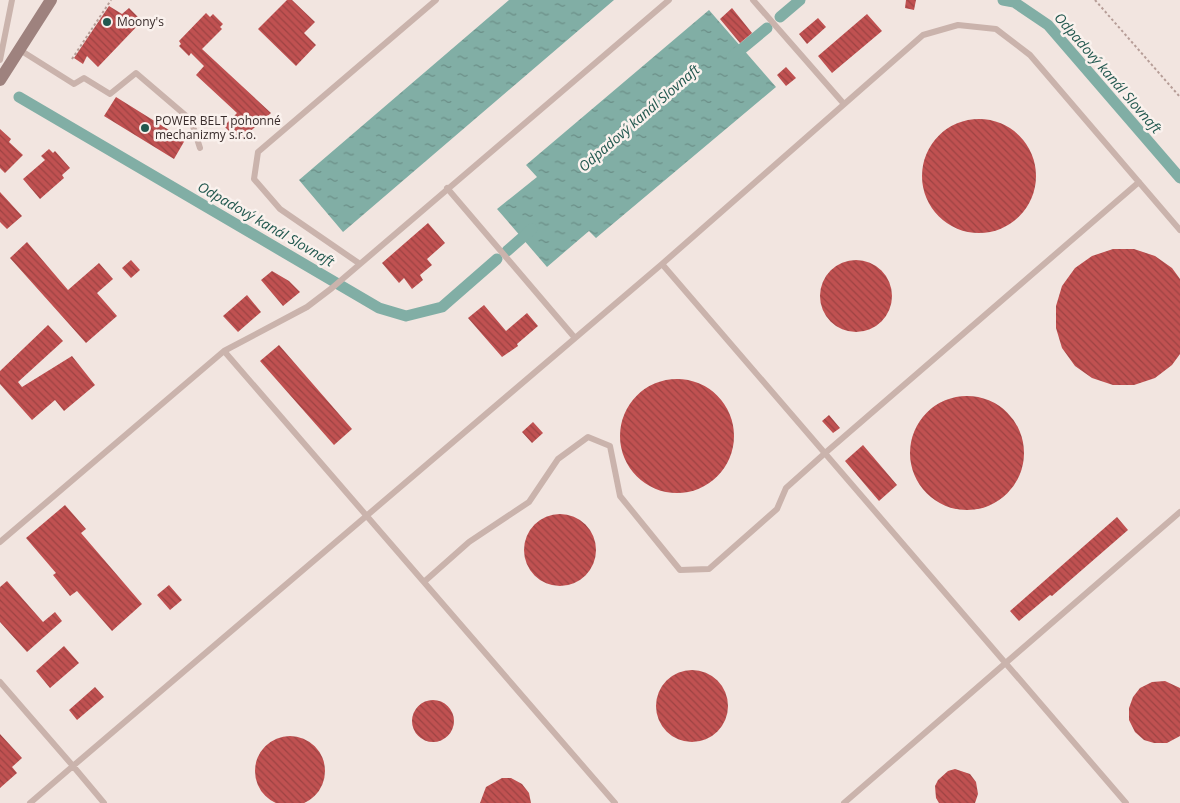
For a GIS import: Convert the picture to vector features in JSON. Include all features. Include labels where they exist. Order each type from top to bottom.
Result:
[{"type":"main road","points":[[0,80],[51,0]]},
{"type":"lane","points":[[0,60],[12,0]]},
{"type":"lane","points":[[360,264],[280,209],[254,179],[258,152],[436,0]]},
{"type":"lane","points":[[0,542],[224,351],[307,308],[332,288],[669,0]]},
{"type":"lane","points":[[753,0],[844,104]]},
{"type":"lane","points":[[30,803],[662,264],[923,35],[958,25],[996,29],[1030,55],[1180,230]]},
{"type":"lane","points":[[20,50],[74,84],[84,78],[110,94],[136,73],[191,120],[200,148]]},
{"type":"lane","points":[[425,581],[469,542],[529,502],[558,459],[588,437],[610,446],[620,496],[680,570],[709,569],[777,509],[786,488],[1139,182]]},
{"type":"lane","points":[[448,188],[575,338]]},
{"type":"lane","points":[[662,264],[1004,665],[1126,803]]},
{"type":"lane","points":[[224,351],[368,515],[615,803]]},
{"type":"lane","points":[[844,803],[1180,512]]},
{"type":"lane","points":[[0,682],[104,803]]},
{"type":"path","points":[[72,59],[111,0]]},
{"type":"path","points":[[1095,0],[1180,98]]},
{"type":"water","points":[[509,0],[614,0],[343,232],[299,180]]},
{"type":"water","points":[[709,10],[776,87],[596,238],[589,231],[547,267],[497,209],[537,177],[526,165]]},
{"type":"building","points":[[287,0],[292,0],[315,22],[304,33],[316,45],[296,66],[258,29]]},
{"type":"building","points":[[906,0],[916,0],[914,10],[905,8]]},
{"type":"building","points":[[109,6],[122,14],[129,8],[142,21],[98,67],[87,56],[83,64],[74,58]]},
{"type":"building","points":[[732,8],[752,33],[740,43],[720,19]]},
{"type":"building","points":[[206,13],[210,17],[213,14],[223,24],[220,27],[222,29],[202,49],[271,113],[239,141],[224,126],[237,113],[196,75],[204,66],[191,53],[189,56],[179,46],[181,44],[179,41]]},
{"type":"building","points":[[867,14],[882,31],[832,73],[818,56]]},
{"type":"building","points":[[818,18],[826,27],[807,44],[799,34]]},
{"type":"building","points":[[786,67],[796,78],[786,86],[777,75]]},
{"type":"building","name":"POWER BELT pohonné mechanizmy s.r.o.","points":[[116,97],[185,140],[174,159],[104,116]]},
{"type":"building","points":[[979,119],[1001,123],[1019,136],[1032,154],[1036,176],[1032,198],[1019,216],[1001,229],[979,233],[957,229],[939,216],[926,198],[922,176],[926,154],[939,136],[957,123]]},
{"type":"building","points":[[0,129],[11,139],[9,142],[23,155],[5,173],[0,168]]},
{"type":"building","points":[[49,149],[53,153],[55,151],[70,168],[62,175],[64,178],[40,199],[23,179],[45,160],[41,156]]},
{"type":"building","points":[[0,192],[22,216],[7,229],[0,222]]},
{"type":"building","points":[[428,223],[445,243],[427,259],[432,265],[420,275],[423,280],[412,289],[404,278],[399,283],[382,263]]},
{"type":"building","points":[[27,242],[68,290],[99,263],[113,279],[97,293],[117,316],[86,343],[10,258]]},
{"type":"building","points":[[1113,249],[1134,249],[1155,256],[1172,268],[1180,279],[1180,354],[1172,365],[1155,378],[1134,385],[1113,385],[1092,378],[1075,366],[1062,348],[1056,328],[1056,306],[1062,286],[1075,268],[1092,256]]},
{"type":"building","points":[[131,260],[140,270],[131,278],[122,268]]},
{"type":"building","points":[[856,260],[876,266],[886,276],[892,296],[886,316],[876,326],[856,332],[836,326],[826,316],[820,296],[826,276],[836,266]]},
{"type":"building","points":[[272,271],[289,281],[300,292],[283,306],[261,280]]},
{"type":"building","points":[[247,295],[261,312],[238,332],[223,316]]},
{"type":"building","points":[[484,305],[506,331],[527,313],[538,326],[517,344],[518,346],[502,357],[468,318]]},
{"type":"building","points":[[48,325],[63,341],[18,382],[22,387],[72,356],[95,385],[64,411],[55,400],[32,420],[0,384],[0,371]]},
{"type":"building","points":[[279,345],[352,429],[334,445],[260,361]]},
{"type":"building","points":[[677,379],[699,383],[717,396],[730,414],[734,436],[730,458],[717,476],[699,489],[677,493],[655,489],[637,476],[624,458],[620,436],[624,414],[637,396],[655,383]]},
{"type":"building","points":[[967,396],[989,400],[1007,413],[1020,431],[1024,453],[1020,475],[1007,493],[989,506],[967,510],[945,506],[927,493],[914,475],[910,453],[914,431],[927,413],[945,400]]},
{"type":"building","points":[[829,415],[840,428],[833,433],[822,421]]},
{"type":"building","points":[[533,422],[543,433],[532,443],[522,432]]},
{"type":"building","points":[[863,445],[897,485],[879,501],[845,461]]},
{"type":"building","points":[[65,505],[86,529],[81,533],[142,604],[112,631],[77,591],[70,596],[53,575],[56,573],[26,538]]},
{"type":"building","points":[[560,514],[580,520],[590,530],[596,550],[590,570],[580,580],[560,586],[540,580],[530,570],[524,550],[530,530],[540,520]]},
{"type":"building","points":[[1117,517],[1128,530],[1052,596],[1050,595],[1019,621],[1010,611]]},
{"type":"building","points":[[7,581],[43,622],[55,612],[62,621],[27,652],[0,622],[0,587]]},
{"type":"building","points":[[169,585],[182,600],[170,610],[157,595]]},
{"type":"building","points":[[64,646],[79,663],[50,688],[36,671]]},
{"type":"building","points":[[692,670],[712,676],[722,686],[728,706],[722,726],[712,736],[692,742],[672,736],[662,726],[656,706],[662,686],[672,676]]},
{"type":"building","points":[[1165,681],[1180,688],[1180,736],[1167,743],[1154,743],[1144,740],[1135,732],[1129,720],[1129,708],[1133,697],[1140,688],[1152,682]]},
{"type":"building","points":[[95,687],[104,697],[77,720],[69,710]]},
{"type":"building","points":[[437,700],[445,703],[451,709],[454,721],[451,733],[445,739],[429,742],[421,739],[415,733],[412,717],[415,709],[421,703]]},
{"type":"building","points":[[0,734],[22,758],[12,767],[17,773],[0,788]]},
{"type":"building","points":[[290,736],[303,739],[315,746],[322,758],[325,771],[322,784],[315,796],[303,803],[290,806],[277,803],[265,796],[258,784],[255,771],[258,758],[265,746],[277,739]]},
{"type":"building","points":[[955,769],[970,774],[976,782],[978,794],[975,803],[939,803],[936,798],[935,786],[938,780],[948,771]]},
{"type":"building","points":[[502,778],[511,778],[522,784],[529,793],[531,803],[480,803],[486,787]]},
{"type":"waterway","name":"Odpadový kanál Slovnaft","points":[[780,17],[800,0]]},
{"type":"waterway","name":"Odpadový kanál Slovnaft","points":[[1003,0],[1014,2],[1048,25],[1180,178]]},
{"type":"waterway","name":"Odpadový kanál Slovnaft","points":[[732,57],[767,28]]},
{"type":"waterway","name":"Odpadový kanál Slovnaft","points":[[19,97],[379,308],[406,316],[442,307],[497,259]]},
{"type":"waterway","name":"Odpadový kanál Slovnaft","points":[[507,251],[532,229]]},
{"type":"place","name":"Moony's","points":[[107,22]]},
{"type":"place","name":"POWER BELT pohonné mechanizmy s.r.o.","points":[[145,128]]}]
